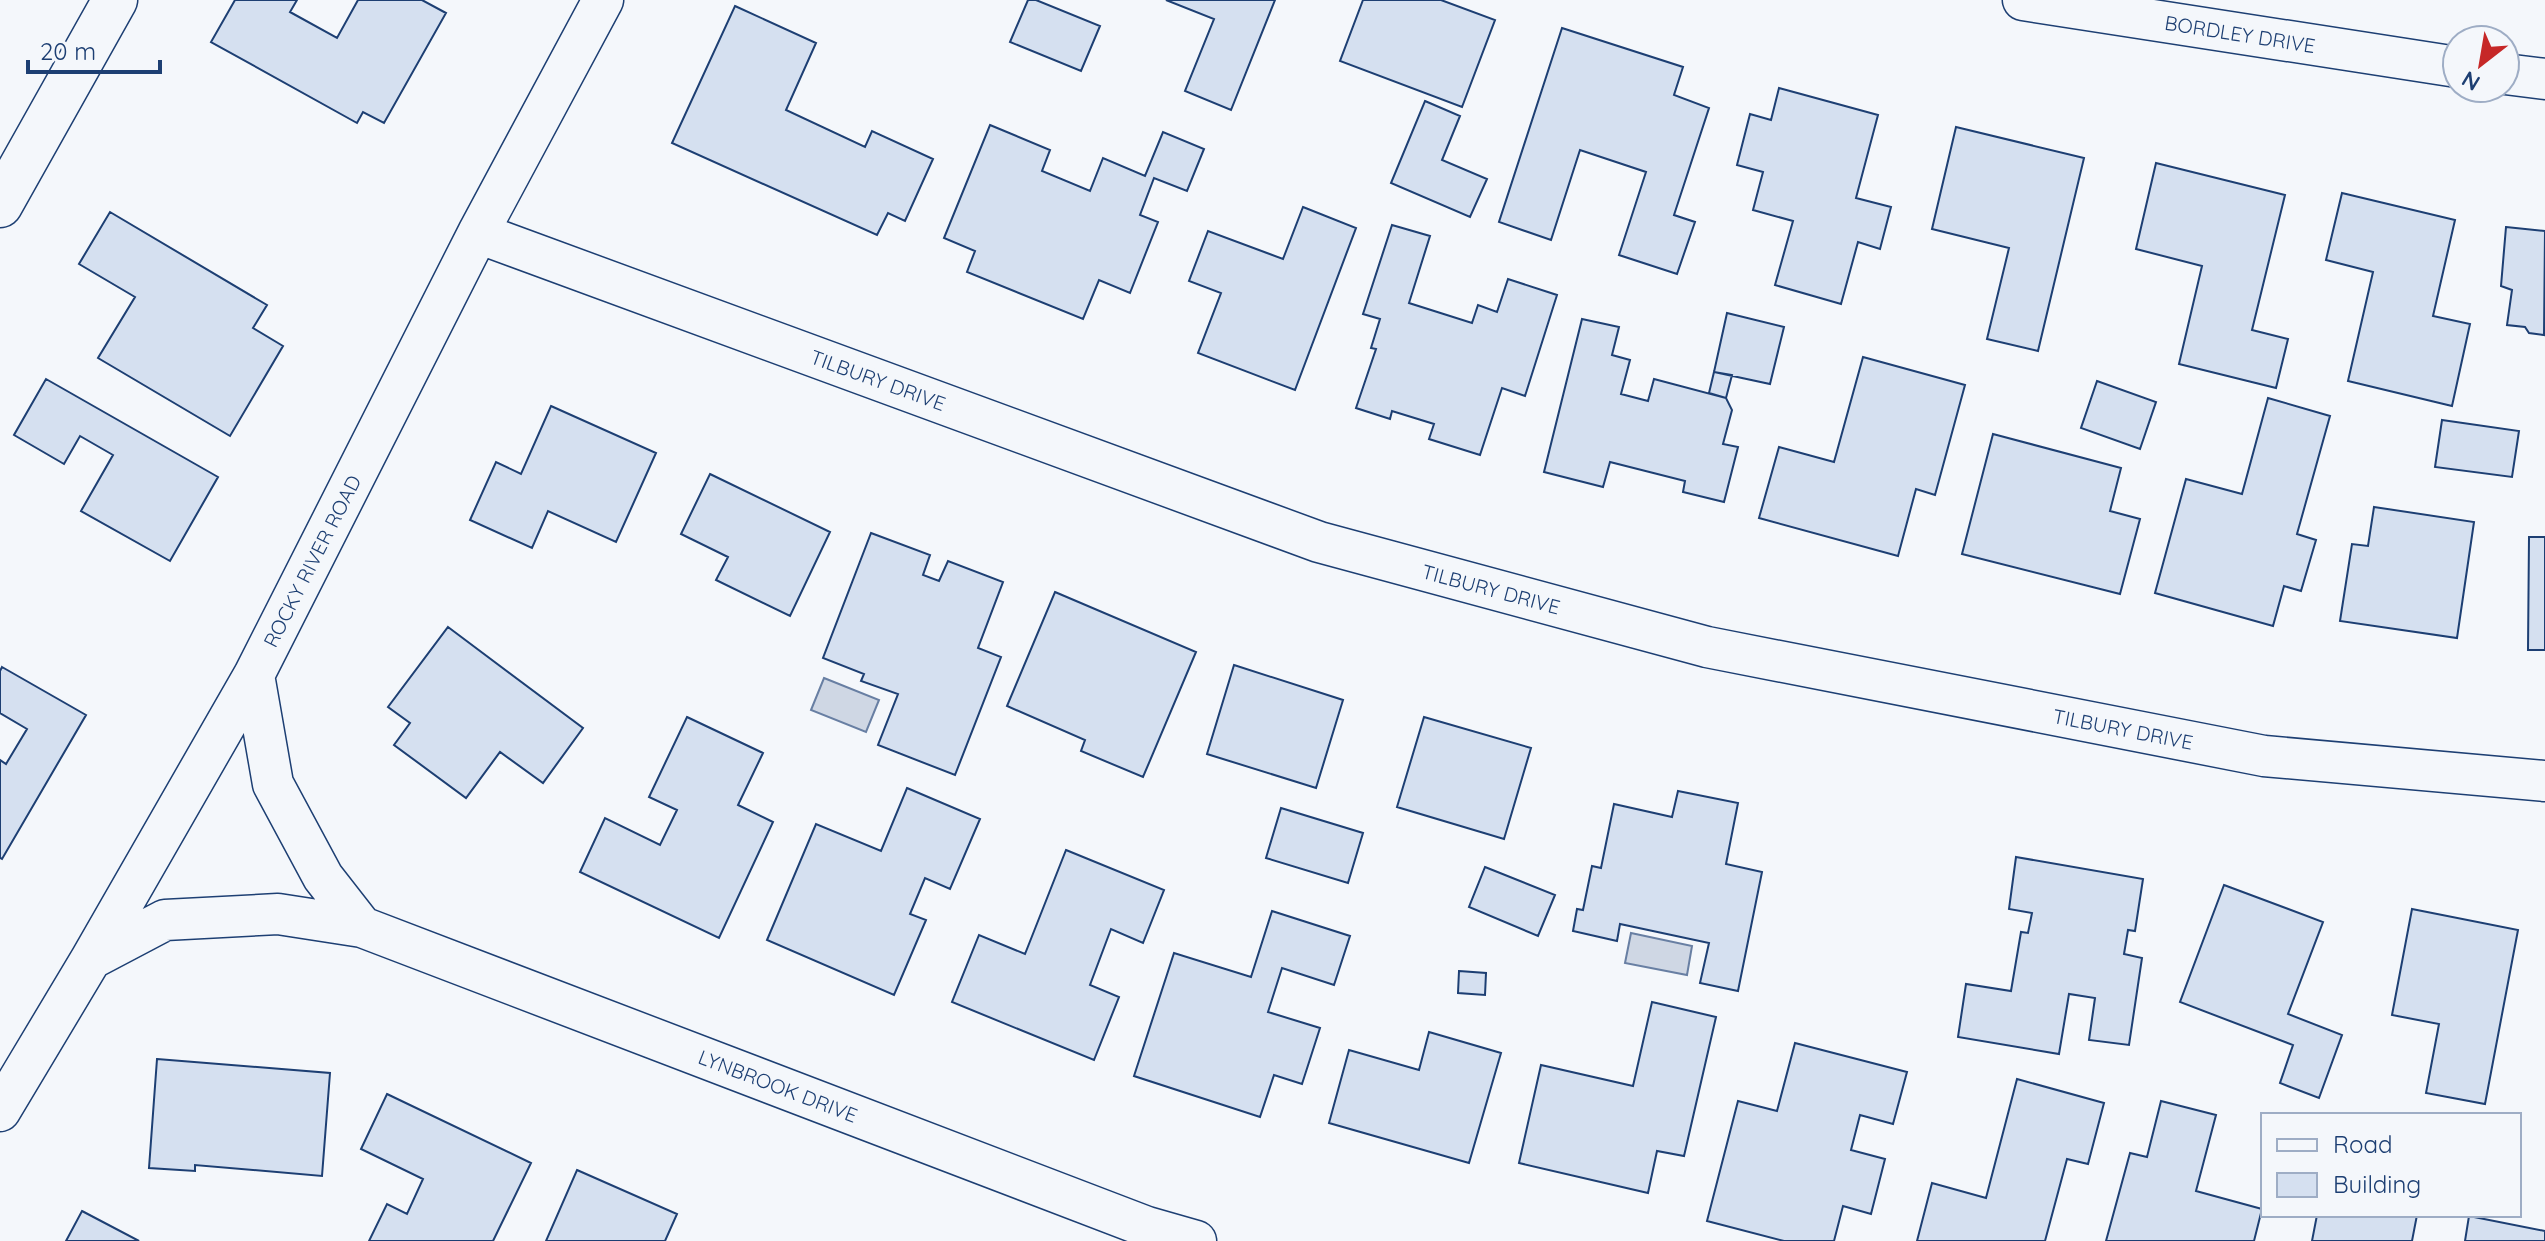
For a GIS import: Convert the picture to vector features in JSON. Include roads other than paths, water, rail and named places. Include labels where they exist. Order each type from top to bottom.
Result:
[{"type":"street","points":[[0,205],[115,0]]},
{"type":"street","name":"ROCKY RIVER ROAD","points":[[0,1111],[254,675],[478,233],[603,0]]},
{"type":"street","name":"BORDLEY DRIVE","points":[[2023,0],[2441,65]]},
{"type":"street","points":[[2521,76],[2545,79]]},
{"type":"street","name":"TILBURY DRIVE","points":[[478,233],[1319,542],[1707,647],[2264,756],[2545,781]]},
{"type":"street","points":[[254,675],[273,784],[323,877],[362,927]]},
{"type":"street","name":"LYNBROOK DRIVE","points":[[91,959],[165,920],[278,914],[362,927],[1153,1234],[1196,1241]]}]
